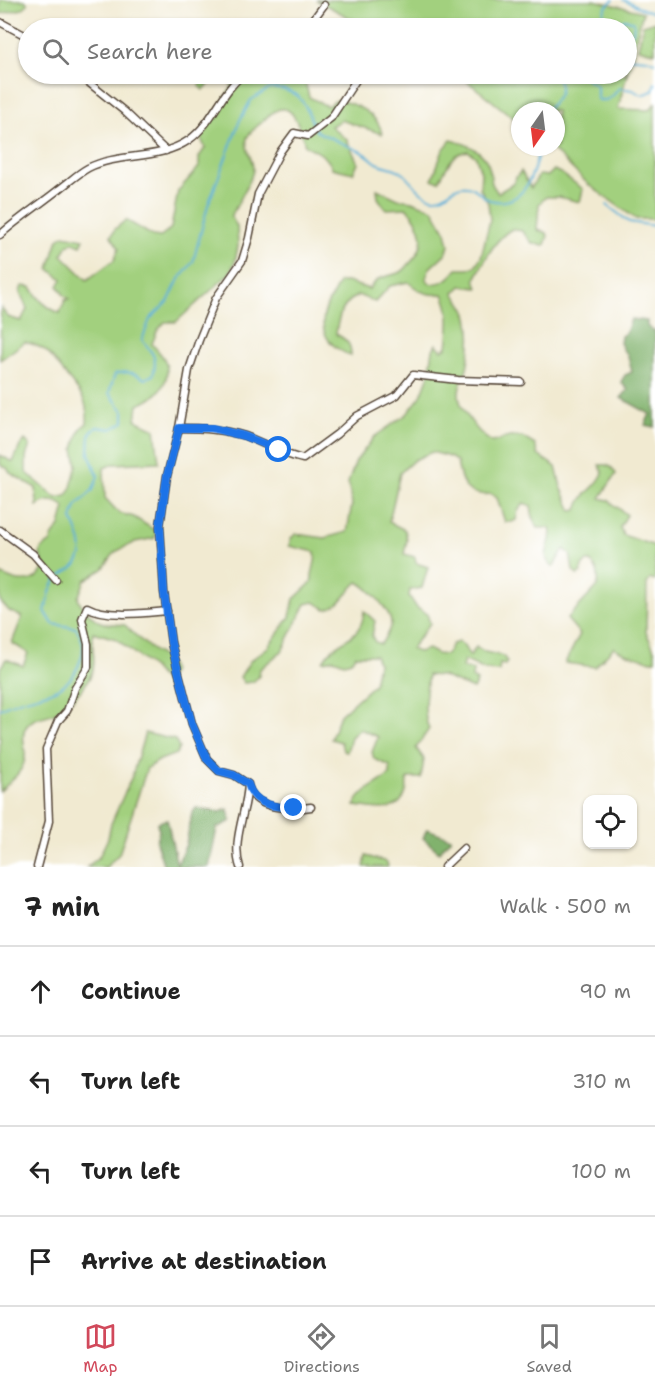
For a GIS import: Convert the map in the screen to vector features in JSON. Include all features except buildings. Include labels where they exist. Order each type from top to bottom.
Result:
[{"type":"street","points":[[314,18],[324,4]]},
{"type":"street","points":[[0,22],[18,32]]},
{"type":"street","points":[[90,84],[124,111],[166,151]]},
{"type":"street","points":[[0,235],[87,168],[110,161],[166,151],[188,140],[200,129],[232,84]]},
{"type":"street","points":[[311,807],[285,808],[261,802],[250,792],[248,784],[234,775],[219,771],[207,759],[192,724],[171,643],[166,611],[160,526],[167,476],[179,428],[189,370],[216,298],[242,261],[258,194],[280,152],[294,133],[308,136],[324,124],[331,118],[353,84]]},
{"type":"street","points":[[179,428],[212,428],[244,436],[291,457],[303,459],[357,416],[397,395],[413,375],[458,380],[521,382]]},
{"type":"street","points":[[0,530],[33,554],[56,580]]},
{"type":"street","points":[[37,867],[49,821],[46,749],[57,721],[67,711],[75,688],[88,667],[88,644],[82,619],[87,607],[101,613],[166,611]]},
{"type":"street","points":[[240,867],[237,857],[238,844],[248,796],[248,784]]},
{"type":"street","points":[[444,867],[464,849]]},
{"type":"green space","points":[[0,0],[25,0],[28,4],[22,9],[0,14]]},
{"type":"green space","points":[[316,0],[594,0],[643,12],[637,35],[637,18],[350,18]]},
{"type":"green space","points":[[655,21],[655,52],[638,49],[643,25]]},
{"type":"green space","points":[[200,84],[210,84],[203,90]]},
{"type":"green space","points":[[230,84],[306,84],[309,97],[327,106],[337,100],[365,111],[376,121],[382,134],[341,120],[331,126],[347,140],[358,163],[353,173],[332,168],[325,157],[305,145],[295,119],[286,109],[272,113],[248,136],[246,142],[253,170],[231,217],[237,226],[238,246],[235,262],[229,274],[176,322],[165,322],[157,331],[152,344],[166,362],[167,376],[158,392],[149,400],[138,405],[136,420],[155,429],[159,462],[113,464],[104,468],[105,498],[119,513],[134,517],[156,531],[155,538],[135,542],[115,552],[103,569],[85,580],[78,598],[91,616],[100,622],[125,625],[166,659],[173,671],[166,684],[153,668],[116,639],[93,632],[94,664],[88,681],[63,707],[29,723],[24,733],[25,760],[23,765],[17,775],[0,791],[0,668],[6,659],[23,666],[28,653],[12,643],[22,617],[9,611],[0,601],[0,574],[19,581],[30,580],[39,575],[43,566],[41,549],[51,542],[60,526],[65,507],[51,501],[37,506],[36,488],[0,465],[0,455],[13,462],[25,440],[30,445],[26,457],[26,472],[56,498],[66,496],[70,491],[77,465],[74,449],[78,435],[87,423],[86,408],[78,390],[44,350],[25,342],[0,360],[1,308],[8,317],[21,321],[27,309],[20,292],[22,286],[31,287],[43,303],[60,313],[65,300],[69,299],[58,286],[62,279],[49,269],[58,239],[64,235],[84,239],[81,245],[73,242],[68,245],[62,255],[87,280],[114,260],[119,248],[111,236],[115,229],[126,220],[153,236],[161,237],[171,228],[178,191],[199,167],[199,157],[205,148],[200,136],[233,86]]},
{"type":"green space","points":[[471,84],[624,84],[618,109],[650,110],[655,103],[655,219],[636,219],[589,185],[559,156],[565,156],[565,102],[511,102],[511,116]]},
{"type":"green space","points":[[451,140],[464,144],[481,154],[488,164],[492,183],[498,193],[514,183],[521,171],[531,188],[539,175],[548,176],[554,170],[583,189],[580,202],[559,197],[546,197],[539,204],[537,230],[548,235],[545,245],[533,244],[522,231],[512,229],[500,238],[486,258],[475,279],[478,288],[461,286],[454,293],[466,310],[470,329],[467,368],[460,384],[459,395],[467,415],[488,439],[493,442],[509,437],[522,437],[535,445],[538,455],[556,467],[561,487],[572,511],[577,510],[582,499],[600,479],[603,473],[599,465],[607,465],[613,469],[616,474],[600,498],[608,500],[627,515],[620,527],[623,535],[655,546],[655,581],[650,579],[647,584],[646,632],[655,652],[655,660],[626,654],[614,647],[595,667],[565,663],[580,634],[567,619],[597,587],[597,570],[591,562],[586,562],[582,566],[581,573],[577,575],[573,571],[570,554],[564,549],[553,567],[546,558],[550,528],[538,528],[533,519],[531,506],[524,503],[518,511],[516,520],[505,522],[497,498],[491,494],[470,491],[460,477],[457,462],[450,457],[432,452],[414,460],[400,473],[389,522],[405,530],[407,540],[404,554],[415,557],[416,563],[428,567],[422,588],[410,590],[409,596],[417,608],[427,614],[430,623],[411,649],[418,652],[428,649],[437,654],[446,655],[452,644],[458,642],[463,645],[470,656],[476,647],[485,652],[503,656],[507,662],[505,665],[500,664],[499,671],[485,670],[464,660],[462,668],[473,670],[472,678],[477,681],[473,689],[442,676],[428,675],[425,709],[429,729],[416,748],[424,759],[421,778],[408,778],[407,789],[402,800],[392,808],[370,808],[355,806],[360,796],[390,775],[390,766],[374,759],[372,752],[378,737],[360,729],[351,737],[347,752],[343,751],[341,742],[331,739],[340,715],[374,684],[378,663],[375,655],[356,655],[351,661],[344,663],[334,659],[323,661],[334,648],[358,629],[364,611],[375,621],[372,636],[375,642],[381,644],[391,622],[387,611],[373,594],[358,582],[340,602],[331,608],[326,609],[314,602],[306,604],[282,651],[260,669],[259,676],[253,682],[244,683],[240,677],[250,661],[268,647],[290,617],[294,599],[312,582],[315,552],[289,546],[291,538],[296,534],[325,538],[347,532],[352,504],[348,483],[356,461],[374,437],[407,414],[421,396],[429,375],[436,344],[442,350],[447,347],[449,314],[443,294],[424,292],[408,282],[390,286],[375,302],[358,295],[348,302],[338,322],[336,334],[348,342],[351,356],[331,343],[323,324],[326,308],[339,282],[347,282],[369,289],[380,278],[404,270],[420,248],[422,241],[420,228],[412,214],[407,208],[386,209],[378,198],[377,189],[398,199],[412,201],[433,209],[446,232],[449,245],[447,252],[429,269],[426,279],[431,284],[446,280],[457,269],[469,269],[475,266],[481,257],[490,220],[488,203],[480,188],[481,173],[476,157],[468,151],[457,155],[439,181],[432,180],[443,150]]},
{"type":"green space","points":[[631,319],[647,321],[647,326],[652,331],[655,330],[655,427],[645,425],[650,414],[621,398],[628,390],[621,382],[625,375],[632,372],[627,353],[620,343],[621,336],[626,333]]},
{"type":"green space","points":[[145,733],[175,740],[179,748],[176,754],[147,768],[119,854],[106,867],[87,867],[99,857],[108,838],[111,824],[132,776]]},
{"type":"green space","points":[[196,808],[220,812],[228,809],[231,821],[217,828],[209,867],[164,867],[156,842],[159,831],[157,823],[167,819],[177,865],[186,844],[192,813]]},
{"type":"green space","points":[[427,829],[451,838],[439,852],[423,838]]},
{"type":"green space","points":[[366,856],[387,862],[388,867],[364,867]]},
{"type":"waterway","points":[[603,18],[605,9],[613,0]]},
{"type":"waterway","points":[[623,0],[647,11],[655,12]]},
{"type":"waterway","points":[[637,58],[655,62]]},
{"type":"waterway","points":[[594,84],[597,86],[597,99],[604,100],[610,98],[619,88],[633,90],[641,95],[653,91],[655,83]]},
{"type":"waterway","points":[[553,102],[559,94],[560,84]]},
{"type":"waterway","points":[[0,709],[58,689],[75,673],[81,659],[83,643],[76,628],[53,624],[45,611],[54,583],[73,568],[81,557],[81,544],[72,519],[76,506],[93,490],[98,476],[89,454],[90,433],[97,427],[112,429],[124,422],[124,412],[109,393],[115,374],[131,373],[145,379],[153,375],[154,356],[142,340],[150,319],[168,302],[178,281],[193,262],[208,205],[240,120],[251,100],[271,88],[297,95],[305,105],[316,131],[362,152],[377,163],[400,171],[421,192],[434,198],[439,198],[457,187],[467,186],[474,188],[490,200],[512,199],[526,186],[537,156]]},
{"type":"waterway","points":[[607,205],[629,222],[655,226]]},
{"type":"route","points":[[279,450],[244,436],[212,428],[179,428],[167,476],[160,526],[164,592],[171,643],[192,724],[207,759],[219,771],[234,775],[248,784],[256,800],[285,808],[294,808]]}]
